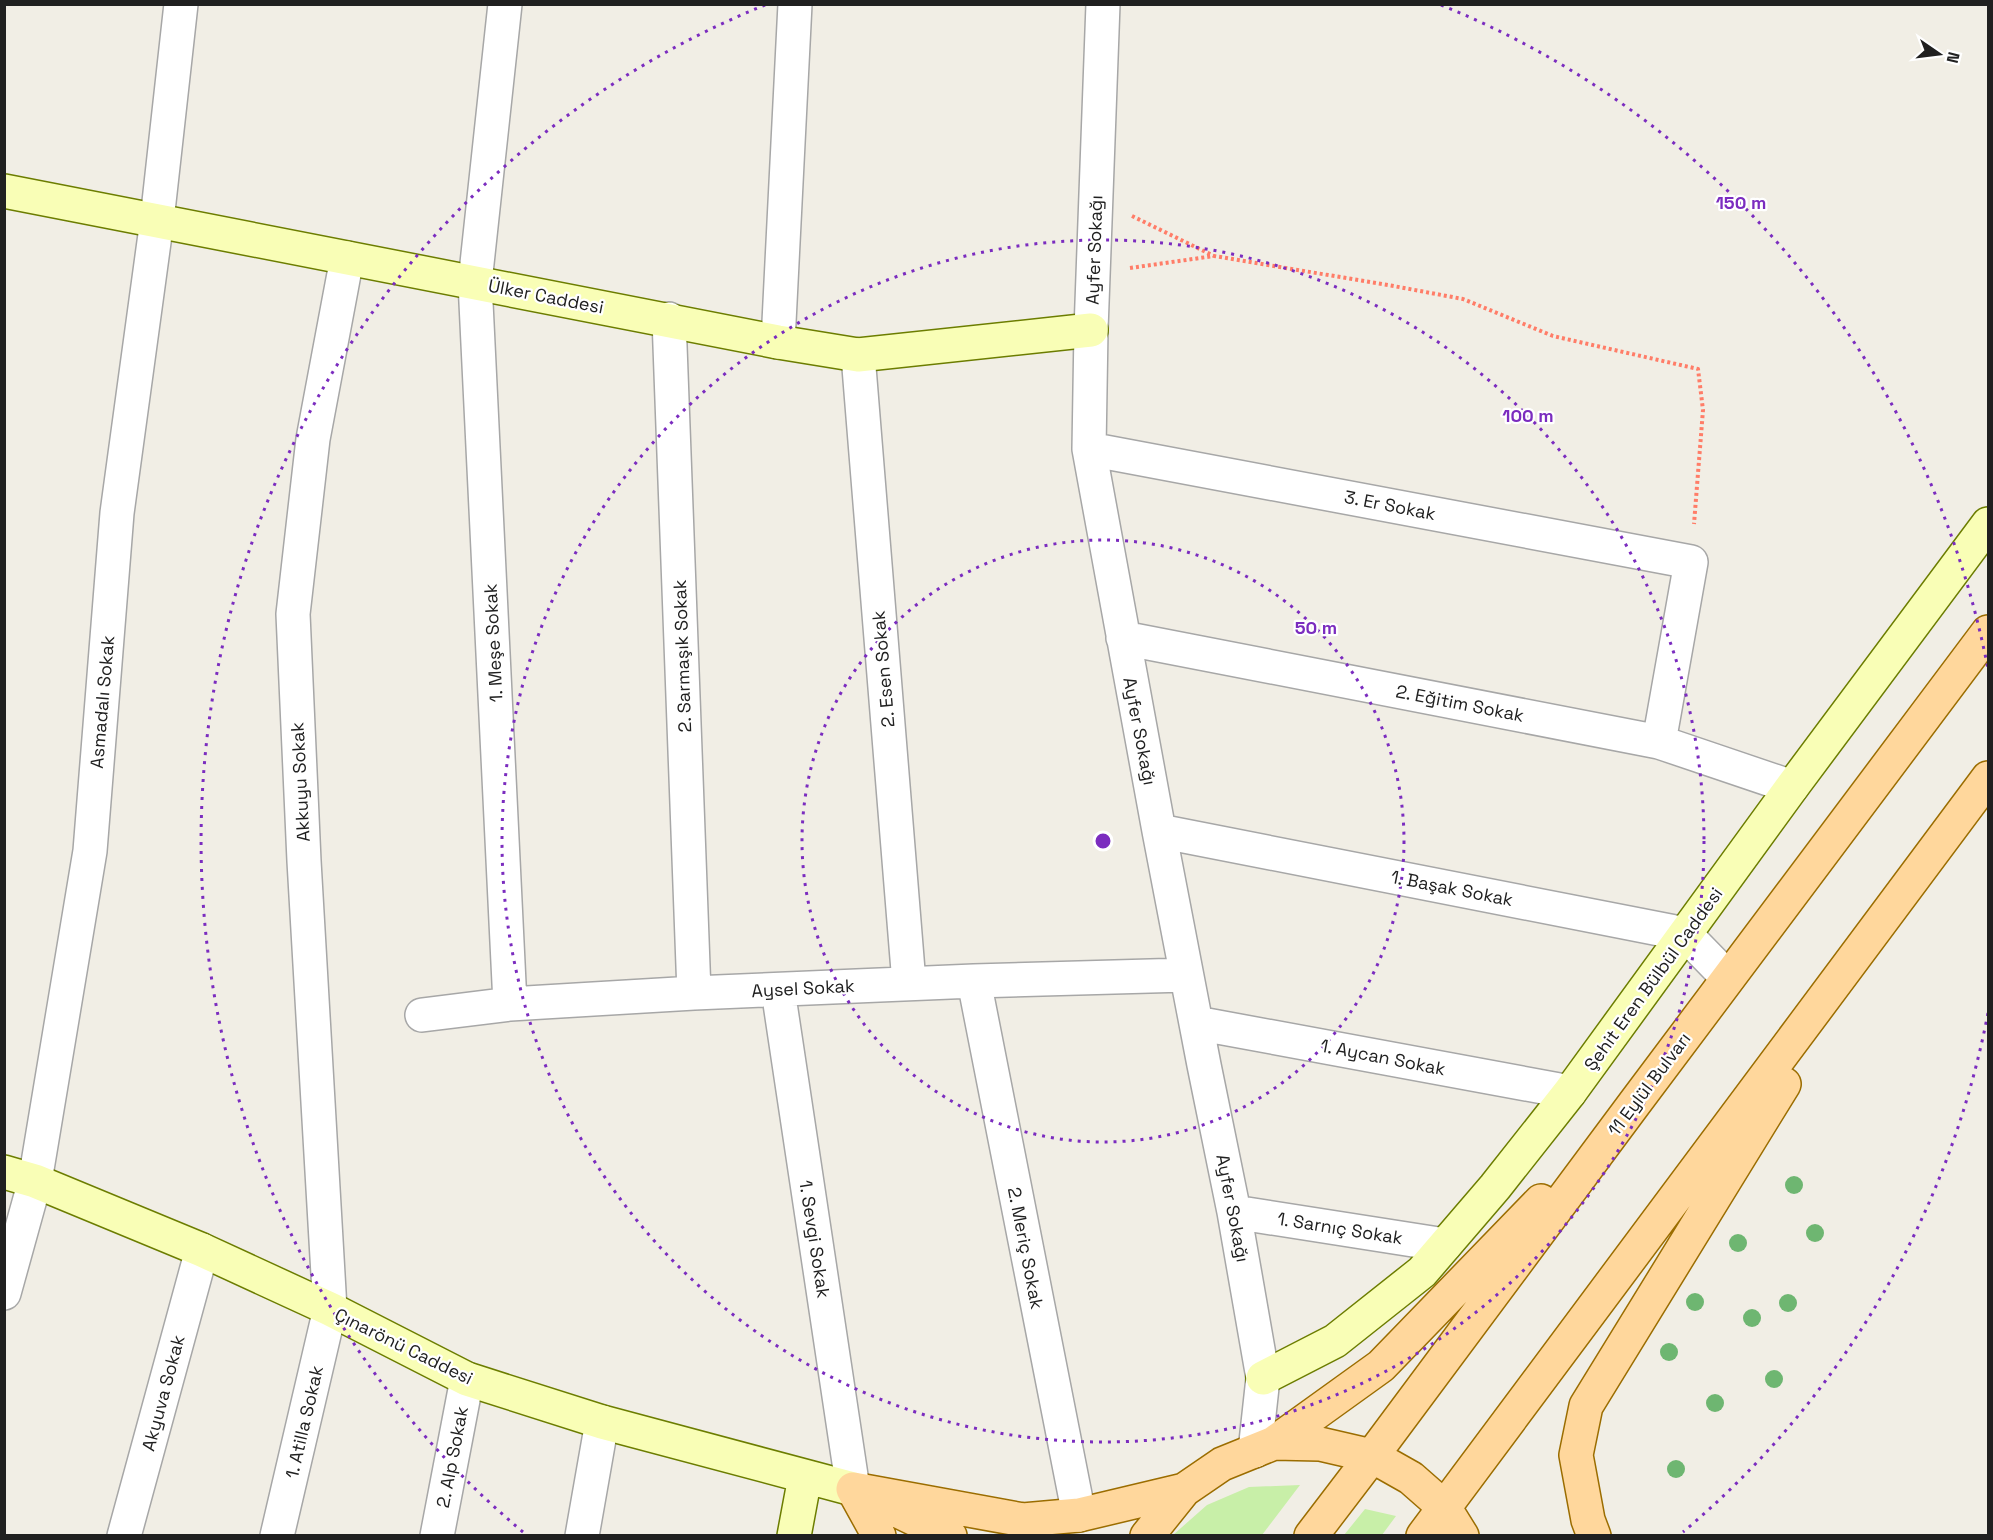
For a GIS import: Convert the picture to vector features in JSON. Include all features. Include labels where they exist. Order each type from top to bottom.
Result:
[{"type":"main road","name":"Ülker Caddesi","points":[[4,191],[778,342],[858,355],[1091,330]]},
{"type":"main road","name":"Şehit Eren Bülbül Caddesi","points":[[1263,1378],[1335,1341],[1422,1272],[1495,1187],[1570,1092],[1792,787],[1989,524]]},
{"type":"main road","name":"11 Eylül Bulvarı","points":[[1311,1536],[1989,632]]},
{"type":"main road","points":[[1423,1536],[1989,778]]},
{"type":"main road","points":[[1594,1536],[1588,1520],[1576,1455],[1586,1406],[1904,891]]},
{"type":"main road","points":[[1148,1536],[1184,1490],[1222,1464],[1265,1447],[1381,1366],[1634,1104]]},
{"type":"main road","name":"Çınarönü Caddesi","points":[[4,1172],[35,1181],[202,1250],[330,1309],[466,1379],[602,1422],[853,1489]]},
{"type":"main road","points":[[1265,1447],[1320,1444],[1372,1456],[1411,1478],[1444,1507],[1462,1536]]},
{"type":"main road","points":[[794,1536],[805,1477]]},
{"type":"main road","points":[[853,1489],[1023,1520],[1079,1515],[1184,1490]]},
{"type":"main road","points":[[853,1489],[879,1536]]},
{"type":"main road","points":[[853,1489],[950,1536]]},
{"type":"street","name":"Asmadalı Sokak","points":[[4,1293],[35,1181],[90,851],[117,513],[157,220],[181,4]]},
{"type":"street","name":"1. Meşe Sokak","points":[[505,4],[475,282],[510,1004]]},
{"type":"street","points":[[778,342],[795,4]]},
{"type":"street","name":"Ayfer Sokağı","points":[[1103,4],[1089,449],[1186,975],[1234,1212],[1263,1378],[1265,1447]]},
{"type":"street","name":"Akkuyu Sokak","points":[[330,1309],[304,861],[293,614],[313,439],[347,258]]},
{"type":"street","name":"2. Sarmaşık Sokak","points":[[669,319],[694,993]]},
{"type":"street","name":"2. Esen Sokak","points":[[858,355],[909,983]]},
{"type":"street","name":"3. Er Sokak","points":[[1089,449],[1691,562]]},
{"type":"street","points":[[1659,742],[1691,562]]},
{"type":"street","name":"2. Eğitim Sokak","points":[[1123,638],[1659,742],[1792,787]]},
{"type":"street","name":"1. Başak Sokak","points":[[1159,831],[1685,934]]},
{"type":"street","points":[[1685,934],[1728,978]]},
{"type":"street","name":"Aysel Sokak","points":[[422,1016],[510,1004],[694,993],[909,983],[1186,975]]},
{"type":"street","name":"2. Meriç Sokak","points":[[974,981],[1079,1515]]},
{"type":"street","name":"1. Sevgi Sokak","points":[[778,990],[853,1489]]},
{"type":"street","name":"1. Aycan Sokak","points":[[1196,1023],[1570,1092]]},
{"type":"street","name":"1. Sarnıç Sokak","points":[[1234,1212],[1445,1245]]},
{"type":"street","name":"Akyuva Sokak","points":[[124,1536],[202,1250]]},
{"type":"street","name":"1. Atilla Sokak","points":[[277,1536],[330,1309]]},
{"type":"street","name":"2. Alp Sokak","points":[[437,1536],[466,1379]]},
{"type":"street","points":[[582,1536],[602,1422]]},
{"type":"path","points":[[1096,199],[1214,256],[1463,299],[1553,336],[1698,369],[1703,410],[1691,562]]},
{"type":"path","points":[[1093,273],[1214,256]]},
{"type":"green space","points":[[1300,1485],[1262,1535],[1173,1535],[1207,1505],[1249,1487]]},
{"type":"green space","points":[[1365,1509],[1396,1516],[1382,1535],[1344,1535]]}]
